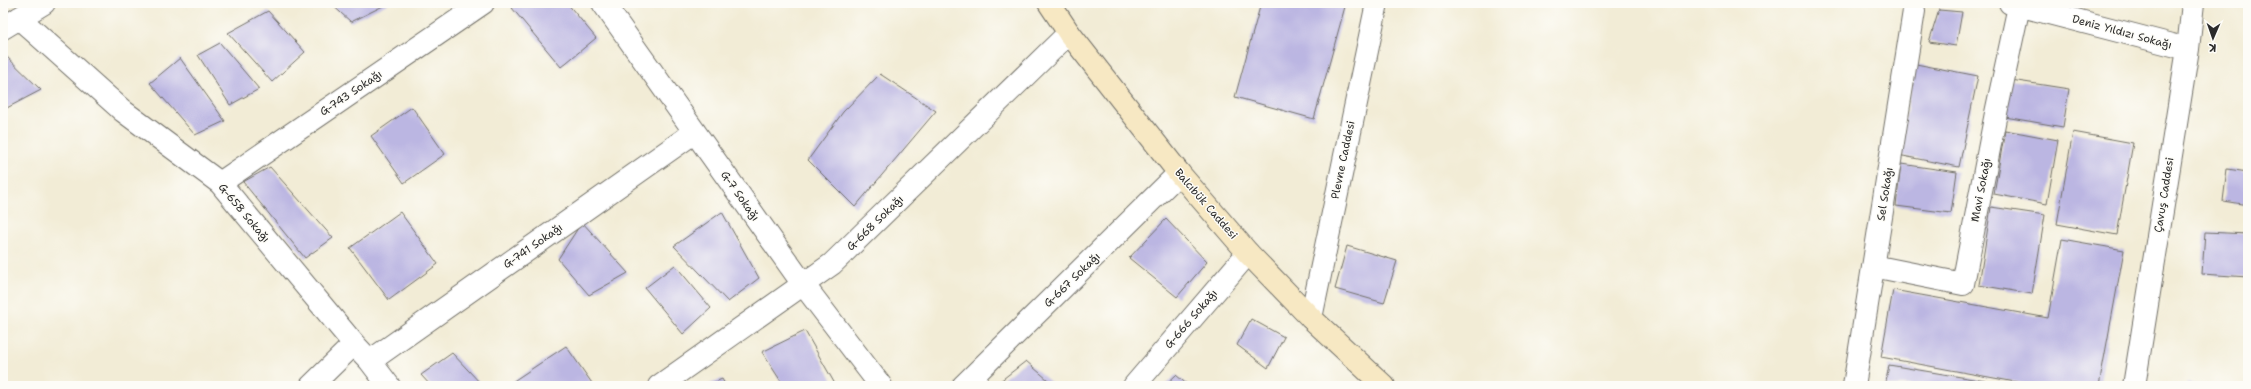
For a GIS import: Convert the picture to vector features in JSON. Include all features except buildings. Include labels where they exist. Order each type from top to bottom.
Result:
[{"type":"main road","name":"Balcıbük Caddesi","points":[[1049,3],[1069,34],[1179,173],[1248,253],[1311,318],[1382,386]]},
{"type":"street","points":[[11,23],[44,3]]},
{"type":"street","name":"G-743 Sokağı","points":[[220,183],[483,3]]},
{"type":"street","name":"G-7 Sokağı","points":[[602,3],[803,284],[881,386]]},
{"type":"street","name":"Plevne Caddesi","points":[[1311,318],[1377,3]]},
{"type":"street","name":"Sel Sokağı","points":[[1854,386],[1914,11],[1912,3]]},
{"type":"street","name":"Çavuş Caddesi","points":[[2134,386],[2188,49],[2193,3]]},
{"type":"street","name":"Mavi Sokağı","points":[[1874,266],[1963,284],[1996,113],[2014,4]]},
{"type":"street","name":"Deniz Yıldızı Sokağı","points":[[2014,4],[2188,49]]},
{"type":"street","name":"G-658 Sokağı","points":[[11,23],[220,183],[354,344],[370,361],[389,386]]},
{"type":"street","name":"G-668 Sokağı","points":[[659,386],[832,264],[1069,34]]},
{"type":"street","name":"G-741 Sokağı","points":[[370,361],[695,132]]},
{"type":"street","name":"G-667 Sokağı","points":[[963,386],[1179,173]]},
{"type":"street","name":"G-666 Sokağı","points":[[1134,386],[1248,253]]},
{"type":"street","points":[[311,386],[354,344]]}]
